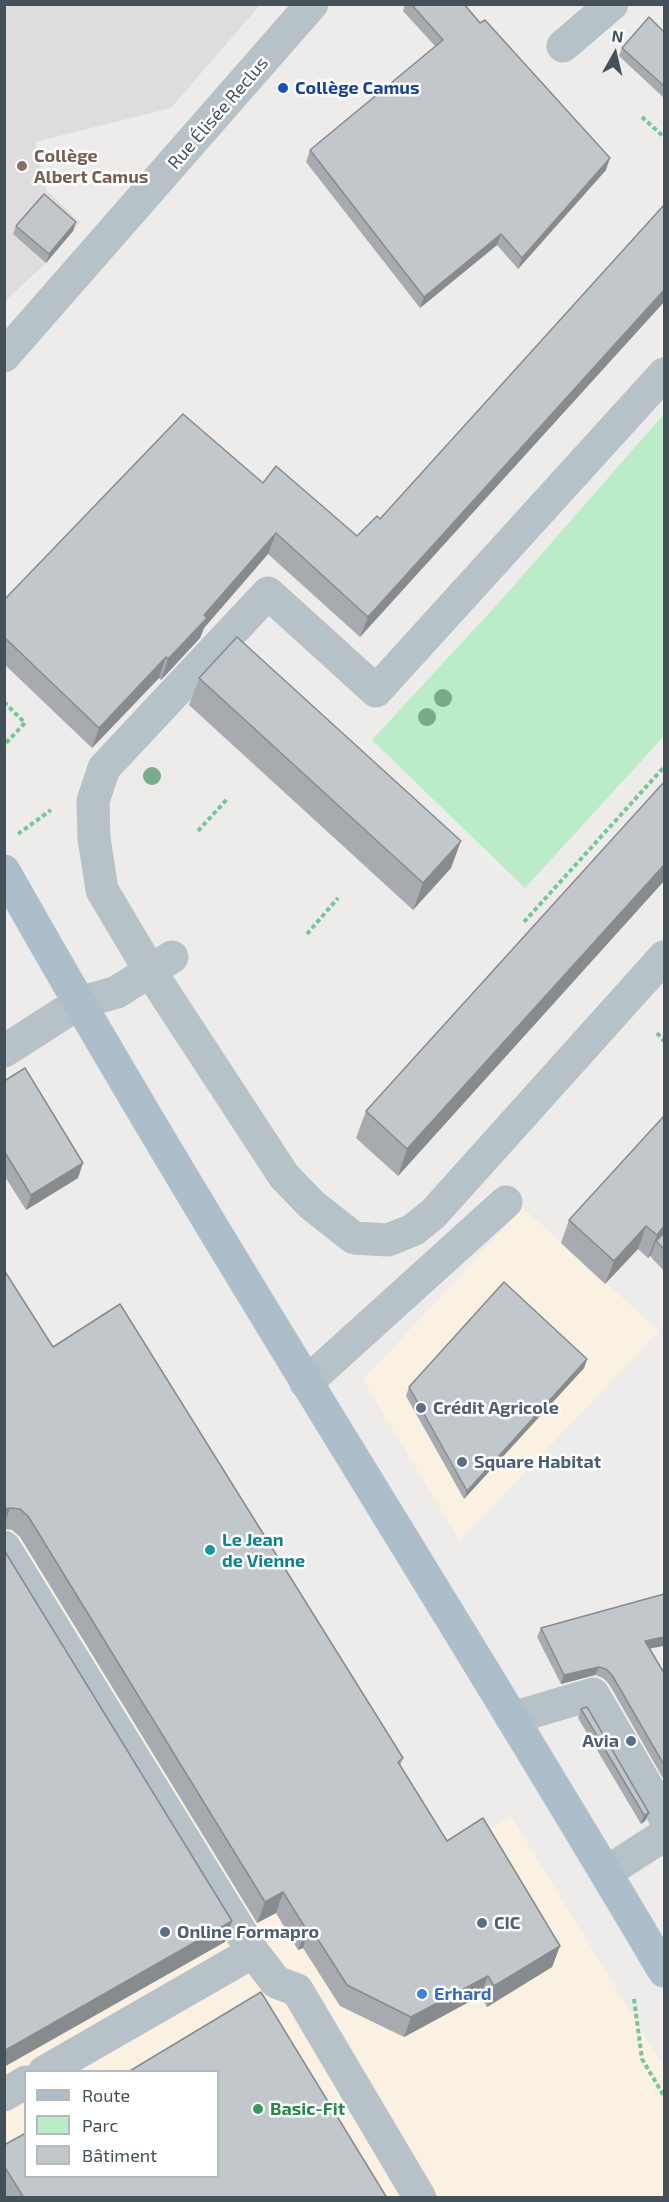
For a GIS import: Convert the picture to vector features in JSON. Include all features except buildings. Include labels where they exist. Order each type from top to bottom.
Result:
[{"type":"main road","points":[[4,871],[79,1003],[306,1383],[607,1872],[664,1969]]},
{"type":"street","name":"Rue Élisée Reclus","points":[[4,356],[312,4]]},
{"type":"street","points":[[563,46],[612,4]]},
{"type":"street","points":[[664,374],[376,691],[268,593],[104,768],[93,801],[94,838],[102,890],[160,964],[284,1176],[312,1205],[354,1238],[388,1240],[413,1230],[433,1214],[664,957]]},
{"type":"street","points":[[4,1051],[79,1003],[117,992],[160,964]]},
{"type":"street","points":[[306,1383],[506,1202]]},
{"type":"street","points":[[4,1547],[253,1952],[276,1982],[297,1990],[420,2198]]},
{"type":"street","points":[[512,1718],[593,1694],[664,1816]]},
{"type":"street","points":[[607,1872],[664,1835]]},
{"type":"street","points":[[47,2070],[253,1952]]},
{"type":"street","points":[[4,2094],[24,2083]]},
{"type":"path","points":[[642,117],[664,137]]},
{"type":"path","points":[[4,702],[25,723],[4,745]]},
{"type":"path","points":[[524,922],[664,767]]},
{"type":"path","points":[[198,831],[228,798]]},
{"type":"path","points":[[17,834],[56,807]]},
{"type":"path","points":[[307,934],[339,898]]},
{"type":"path","points":[[657,1034],[664,1041]]},
{"type":"shaded area","name":"Collège Albert Camus","points":[[5,5],[260,5],[171,108],[35,142],[46,190],[80,222],[46,263],[5,301]]},
{"type":"shaded area","points":[[523,1208],[659,1331],[460,1541],[363,1380]]},
{"type":"shaded area","points":[[4,1469],[298,1950],[511,1816],[664,2067],[664,2197],[5,2197]]},
{"type":"green space","points":[[664,414],[664,736],[525,888],[372,740],[504,597]]},
{"type":"place","name":"Collège Camus","points":[[283,88]]},
{"type":"place","name":"Collège Albert Camus","points":[[22,166]]},
{"type":"place","name":"Crédit Agricole","points":[[421,1408]]},
{"type":"place","name":"Square Habitat","points":[[462,1462]]},
{"type":"place","name":"Le Jean de Vienne","points":[[210,1550]]},
{"type":"place","name":"Avia","points":[[631,1741]]},
{"type":"place","name":"CIC","points":[[482,1923]]},
{"type":"place","name":"Online Formapro","points":[[165,1932]]},
{"type":"place","name":"Erhard","points":[[422,1994]]},
{"type":"place","name":"Basic-Fit","points":[[258,2109]]}]
